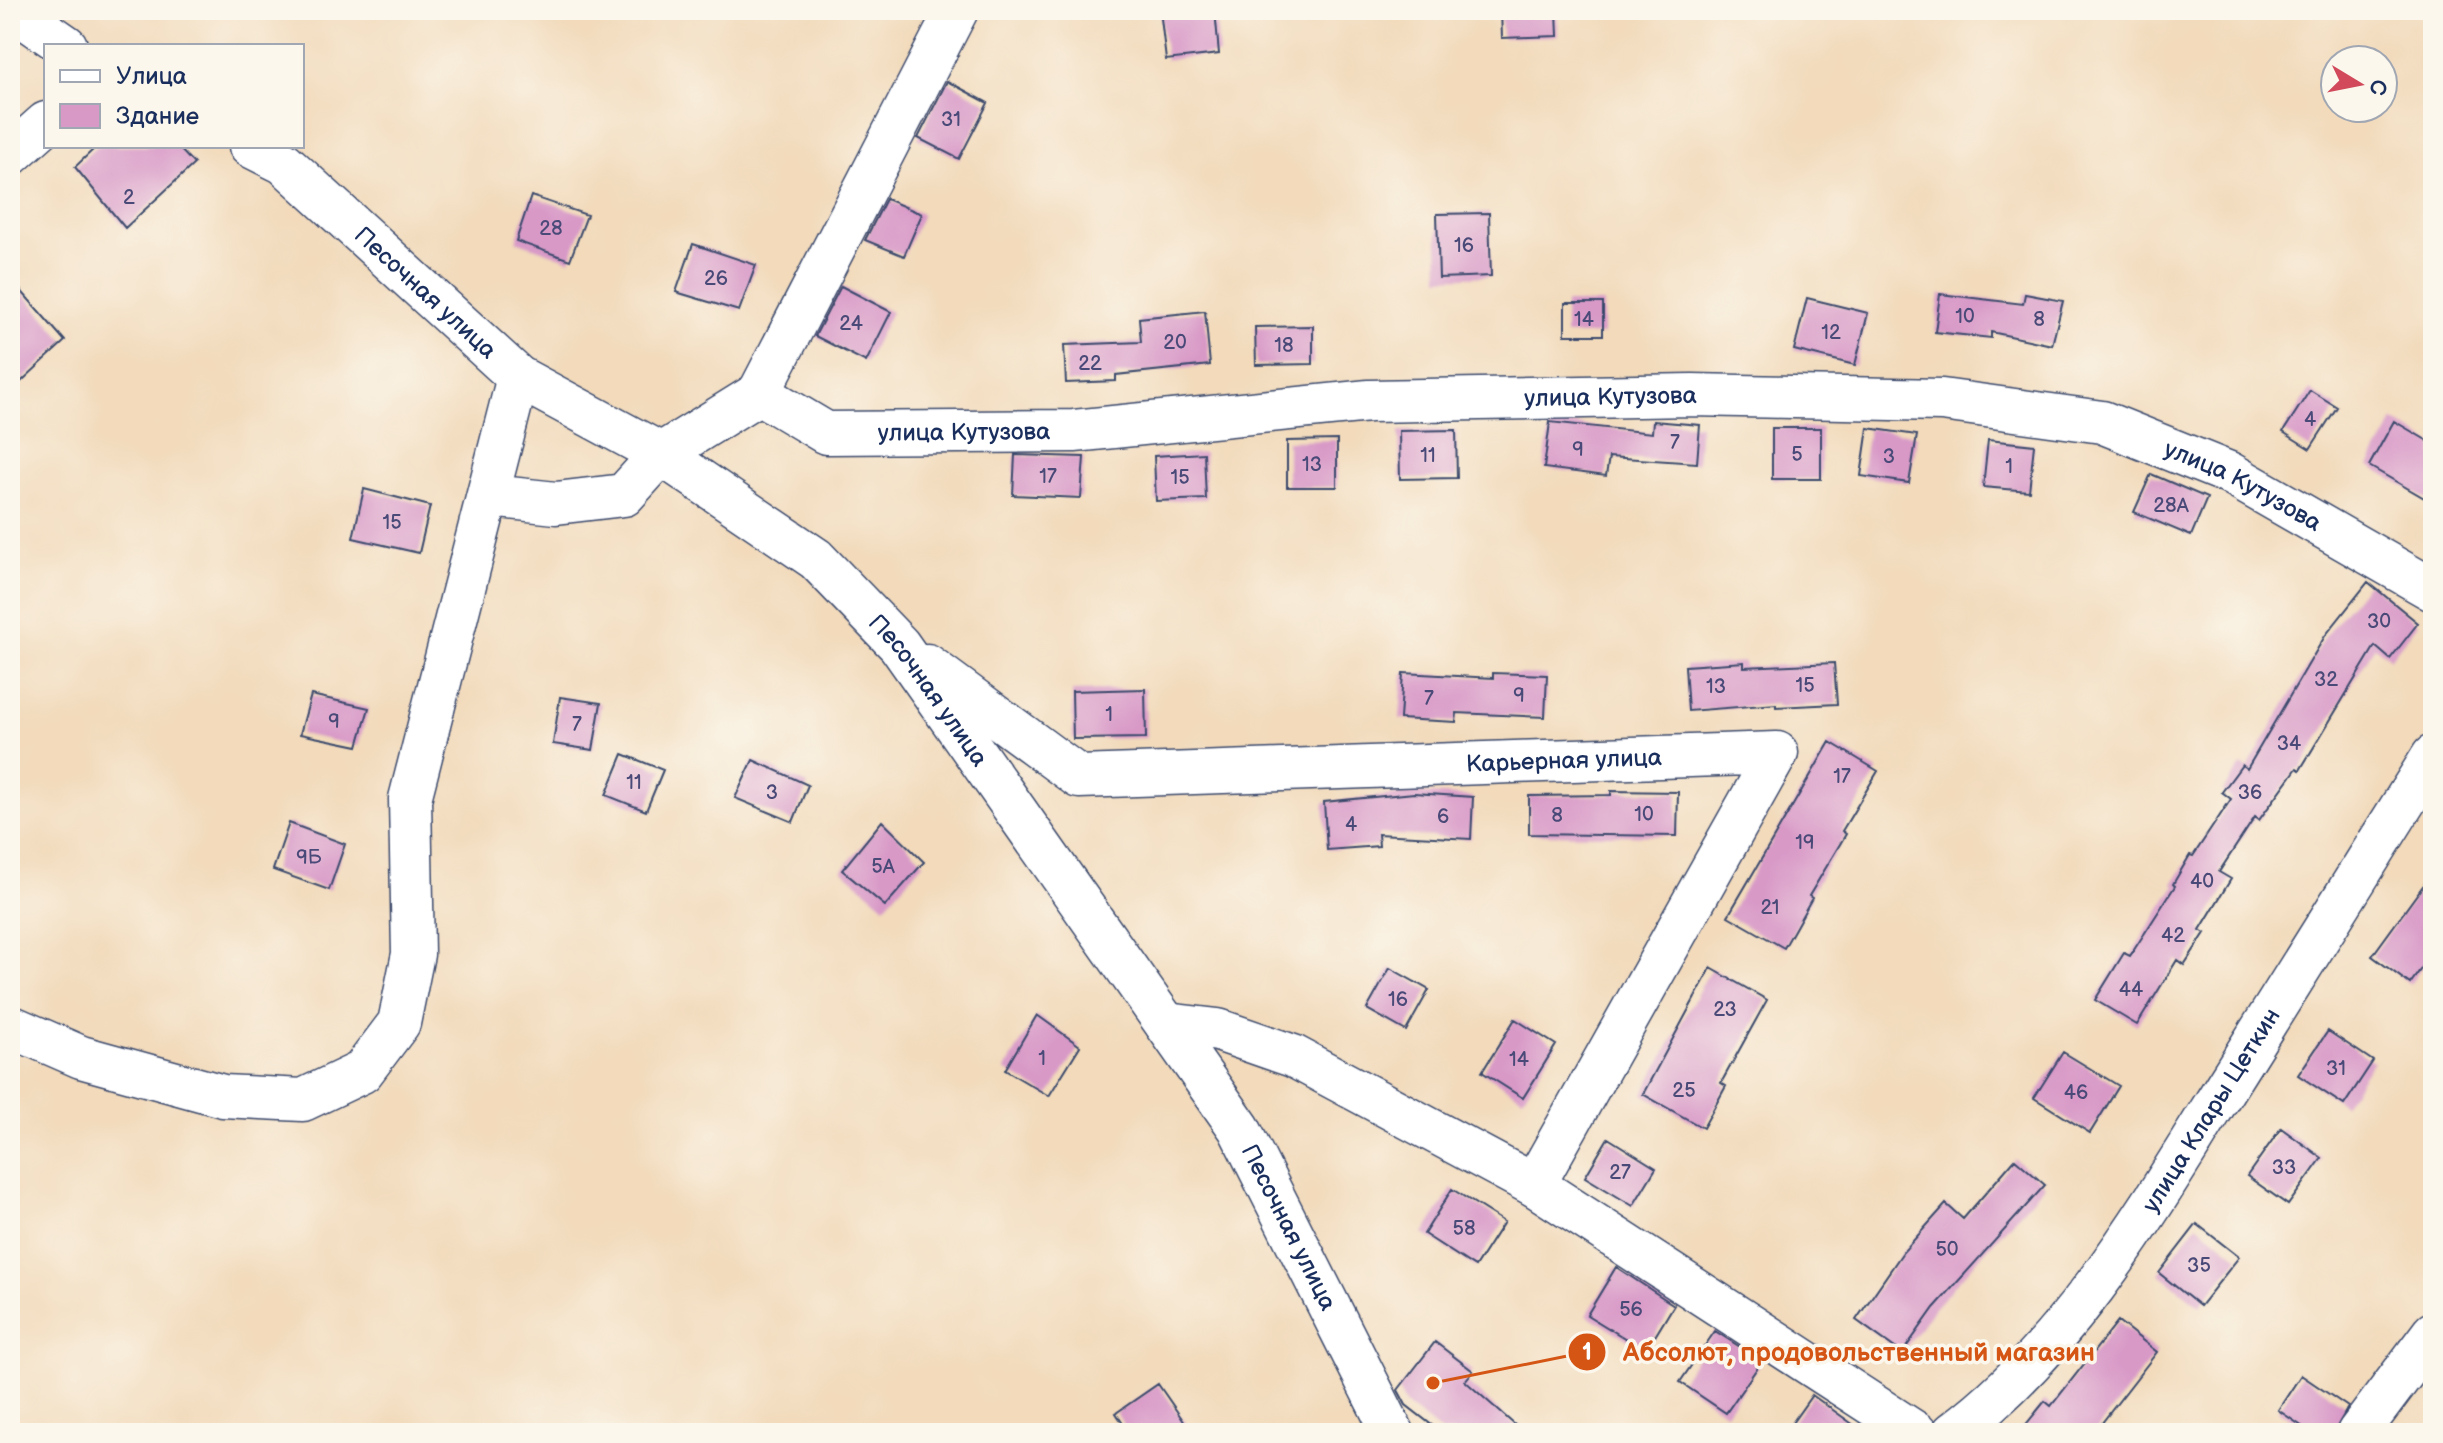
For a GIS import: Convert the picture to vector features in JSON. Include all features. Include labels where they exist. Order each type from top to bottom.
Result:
[{"type":"street","points":[[14,10],[63,44]]},
{"type":"street","points":[[490,496],[556,503],[624,495],[661,454],[759,393],[957,10]]},
{"type":"street","points":[[10,155],[44,125]]},
{"type":"street","name":"Песочная улица","points":[[254,148],[284,163],[518,377],[661,454],[816,559],[899,645],[1239,1128],[1393,1433]]},
{"type":"street","points":[[10,1026],[81,1057],[223,1096],[303,1100],[362,1072],[399,1023],[413,954],[410,799],[518,377]]},
{"type":"street","name":"улица Кутузова","points":[[759,393],[826,433],[1074,431],[1369,401],[1692,395],[1942,400],[2102,422],[2229,473],[2433,590]]},
{"type":"street","name":"Карьерная улица","points":[[899,645],[1079,777],[1777,753],[1534,1185]]},
{"type":"street","name":"улица Клары Цеткин","points":[[1953,1433],[1995,1402],[2065,1327],[2187,1148],[2433,756]]},
{"type":"street","points":[[1166,1024],[1218,1030],[1293,1056],[1534,1185],[1916,1433]]},
{"type":"street","points":[[2358,1433],[2433,1333]]},
{"type":"building","points":[[1160,10],[1215,10],[1219,54],[1166,60]]},
{"type":"building","points":[[1501,10],[1557,10],[1558,36],[1502,38]]},
{"type":"building","points":[[947,81],[988,103],[959,159],[918,138]]},
{"type":"building","points":[[95,148],[179,148],[194,164],[125,228],[75,167]]},
{"type":"building","points":[[531,196],[587,215],[570,260],[516,241]]},
{"type":"building","points":[[886,199],[922,214],[904,256],[865,240]]},
{"type":"building","points":[[1489,213],[1491,276],[1439,278],[1437,214]]},
{"type":"building","points":[[693,244],[756,265],[739,311],[676,292]]},
{"type":"building","points":[[10,278],[65,341],[10,392]]},
{"type":"building","points":[[841,286],[891,312],[866,362],[815,336]]},
{"type":"building","points":[[1940,294],[2023,304],[2025,294],[2063,301],[2052,345],[1991,332],[1991,338],[1935,332]]},
{"type":"building","points":[[1807,298],[1868,313],[1855,365],[1794,350]]},
{"type":"building","points":[[1565,303],[1603,303],[1603,335],[1565,335]]},
{"type":"building","points":[[1205,311],[1210,365],[1116,375],[1116,381],[1066,383],[1064,345],[1141,342],[1139,318]]},
{"type":"building","points":[[1313,326],[1313,364],[1256,365],[1255,327]]},
{"type":"building","points":[[2310,390],[2337,407],[2310,449],[2283,432]]},
{"type":"building","points":[[1653,421],[1700,425],[1697,463],[1609,457],[1606,476],[1544,468],[1550,422],[1652,433]]},
{"type":"building","points":[[2394,421],[2433,444],[2433,503],[2369,466]]},
{"type":"building","points":[[1772,428],[1821,428],[1821,479],[1772,479]]},
{"type":"building","points":[[1868,428],[1917,435],[1909,483],[1861,476]]},
{"type":"building","points":[[1456,430],[1457,478],[1400,479],[1399,431]]},
{"type":"building","points":[[1337,440],[1337,487],[1287,487],[1287,441]]},
{"type":"building","points":[[1988,440],[2034,445],[2029,491],[1983,487]]},
{"type":"building","points":[[1204,453],[1206,499],[1156,501],[1154,456]]},
{"type":"building","points":[[1015,455],[1084,457],[1081,498],[1013,495]]},
{"type":"building","points":[[2151,474],[2207,498],[2191,536],[2134,512]]},
{"type":"building","points":[[364,489],[430,506],[419,553],[353,538]]},
{"type":"building","points":[[2368,582],[2418,623],[2390,659],[2375,646],[2300,770],[2297,768],[2259,820],[2255,817],[2219,872],[2231,879],[2200,930],[2205,933],[2184,965],[2177,960],[2137,1025],[2095,1000],[2124,953],[2130,956],[2175,886],[2173,884],[2190,855],[2193,856],[2231,799],[2222,792],[2242,765],[2247,769],[2325,636]]},
{"type":"building","points":[[1744,662],[1744,667],[1834,663],[1837,704],[1776,707],[1776,704],[1688,711],[1685,666]]},
{"type":"building","points":[[1403,673],[1493,678],[1493,673],[1547,675],[1545,717],[1457,713],[1456,722],[1400,719]]},
{"type":"building","points":[[1145,689],[1146,738],[1073,739],[1072,691]]},
{"type":"building","points":[[311,695],[369,708],[358,746],[300,734]]},
{"type":"building","points":[[560,697],[601,703],[593,750],[553,744]]},
{"type":"building","points":[[1830,742],[1878,771],[1842,831],[1846,834],[1809,896],[1812,898],[1784,948],[1728,916]]},
{"type":"building","points":[[623,754],[663,770],[646,811],[606,795]]},
{"type":"building","points":[[753,760],[808,785],[793,822],[735,798]]},
{"type":"building","points":[[1611,791],[1678,792],[1677,836],[1529,834],[1529,796],[1611,795]]},
{"type":"building","points":[[1414,793],[1473,797],[1471,839],[1378,834],[1379,846],[1327,850],[1324,802]]},
{"type":"building","points":[[882,821],[924,862],[885,906],[842,870]]},
{"type":"building","points":[[289,823],[345,844],[329,890],[273,870]]},
{"type":"building","points":[[2433,872],[2433,952],[2410,984],[2372,956]]},
{"type":"building","points":[[1390,968],[1429,990],[1406,1031],[1367,1009]]},
{"type":"building","points":[[1711,968],[1767,1000],[1721,1083],[1726,1086],[1703,1128],[1643,1094]]},
{"type":"building","points":[[1037,1015],[1080,1046],[1049,1096],[1005,1070]]},
{"type":"building","points":[[1515,1019],[1556,1045],[1523,1098],[1482,1072]]},
{"type":"building","points":[[2328,1031],[2373,1061],[2344,1105],[2298,1075]]},
{"type":"building","points":[[2063,1052],[2119,1086],[2090,1133],[2034,1098]]},
{"type":"building","points":[[2281,1128],[2322,1158],[2288,1205],[2247,1176]]},
{"type":"building","points":[[1608,1138],[1656,1168],[1633,1206],[1585,1177]]},
{"type":"building","points":[[2015,1159],[2045,1185],[1934,1308],[1902,1353],[1856,1320],[1903,1252],[1946,1204],[1963,1219]]},
{"type":"building","points":[[1452,1189],[1504,1222],[1475,1267],[1424,1234]]},
{"type":"building","points":[[2197,1224],[2239,1257],[2200,1306],[2159,1273]]},
{"type":"building","points":[[1616,1267],[1674,1305],[1646,1351],[1587,1315]]},
{"type":"building","points":[[2118,1321],[2157,1352],[2094,1433],[2019,1433],[2045,1401],[2051,1406]]},
{"type":"building","points":[[1715,1331],[1762,1361],[1726,1413],[1680,1382]]},
{"type":"building","points":[[1435,1342],[1473,1371],[1465,1381],[1524,1433],[1442,1433],[1406,1405],[1398,1390]]},
{"type":"building","points":[[2301,1375],[2348,1407],[2334,1433],[2312,1433],[2278,1410]]},
{"type":"building","points":[[1158,1384],[1192,1433],[1129,1433],[1116,1413]]},
{"type":"building","points":[[1812,1395],[1865,1433],[1785,1433]]},
{"type":"place","name":"Абсолют, продовольственный магазин","points":[[1433,1383]]}]
